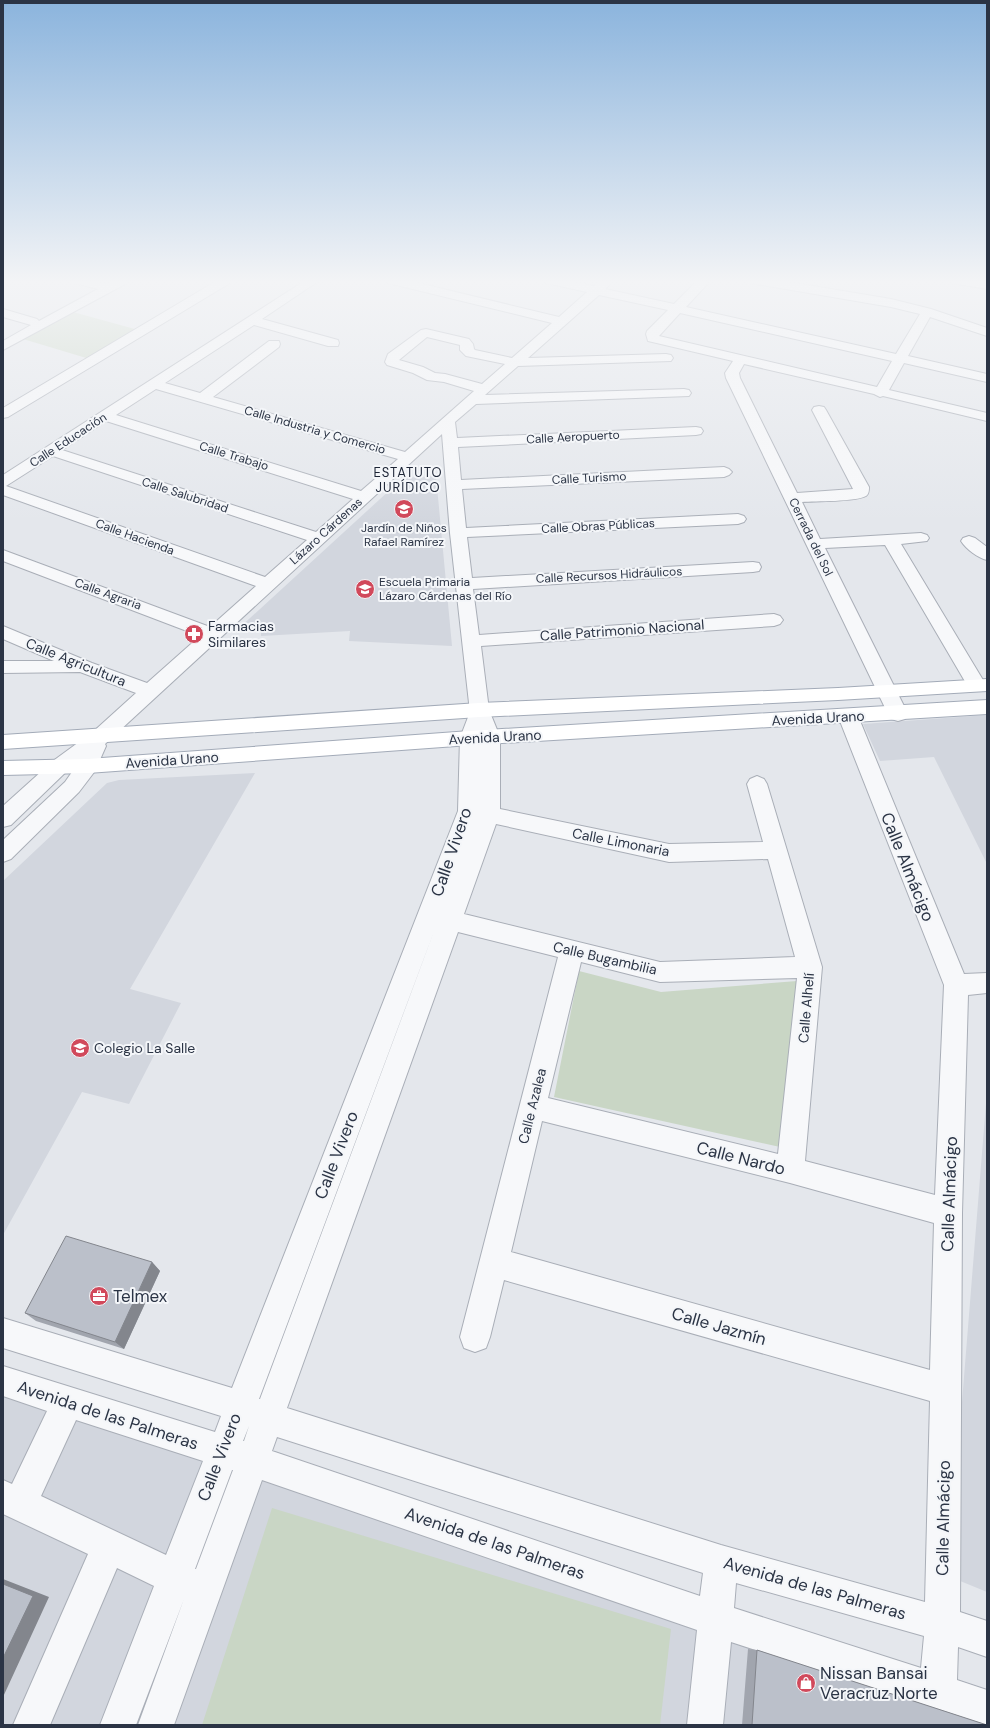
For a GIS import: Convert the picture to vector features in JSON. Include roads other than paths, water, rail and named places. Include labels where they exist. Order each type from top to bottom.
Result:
[{"type":"main road","name":"Avenida Urano","points":[[3,742],[479,710],[887,691],[982,685]]},
{"type":"main road","name":"Avenida Urano","points":[[3,768],[88,766],[480,738],[898,714],[987,707]]},
{"type":"main road","points":[[273,752],[274,724]]},
{"type":"street","points":[[3,414],[92,361]]},
{"type":"street","name":"Calle Educación","points":[[3,482],[190,361]]},
{"type":"street","points":[[202,398],[252,361]]},
{"type":"street","points":[[392,361],[392,362],[418,370],[432,377],[446,378],[484,389]]},
{"type":"street","points":[[508,361],[514,362],[566,361]]},
{"type":"street","name":"Cerrada del Sol","points":[[740,361],[732,373],[733,378],[898,714]]},
{"type":"street","points":[[743,361],[987,418]]},
{"type":"street","points":[[880,393],[899,361]]},
{"type":"street","points":[[912,361],[987,378]]},
{"type":"street","name":"Lázaro Cárdenas","points":[[3,819],[60,766],[101,736],[514,362]]},
{"type":"street","name":"Calle Industria y Comercio","points":[[154,384],[408,457]]},
{"type":"street","points":[[472,400],[684,393]]},
{"type":"street","points":[[792,498],[855,494],[861,492],[862,486],[819,410]]},
{"type":"street","name":"Calle Trabajo","points":[[104,416],[364,497]]},
{"type":"street","points":[[448,421],[458,533],[479,710]]},
{"type":"street","name":"Calle Aeropuerto","points":[[450,442],[696,431]]},
{"type":"street","name":"Calle Salubridad","points":[[51,451],[318,538]]},
{"type":"street","name":"Calle Turismo","points":[[454,485],[724,472]]},
{"type":"street","name":"Calle Hacienda","points":[[3,490],[268,584]]},
{"type":"street","name":"Calle Obras Públicas","points":[[458,533],[738,519]]},
{"type":"street","points":[[814,544],[921,538]]},
{"type":"street","points":[[890,539],[982,685]]},
{"type":"street","points":[[968,541],[987,555]]},
{"type":"street","name":"Calle Agraria","points":[[3,555],[213,634]]},
{"type":"street","name":"Calle Recursos Hidráulicos","points":[[465,584],[753,567]]},
{"type":"street","name":"Calle Patrimonio Nacional","points":[[470,641],[774,620]]},
{"type":"street","name":"Calle Agricultura","points":[[3,632],[85,667],[150,691]]},
{"type":"street","points":[[3,667],[85,667]]},
{"type":"street","name":"Calle Vivero","points":[[254,1412],[349,1120],[395,1034],[479,812],[479,710]]},
{"type":"street","name":"Calle Almácigo","points":[[848,716],[956,985],[948,1214],[942,1624],[938,1692]]},
{"type":"street","points":[[3,853],[72,787],[88,766],[101,736]]},
{"type":"street","name":"Calle Alhelí","points":[[757,784],[810,967],[790,1170]]},
{"type":"street","name":"Calle Limonaria","points":[[479,812],[669,853],[776,850]]},
{"type":"street","name":"Calle Bugambilia","points":[[439,918],[660,972],[810,967]]},
{"type":"street","name":"Calle Azalea","points":[[475,1337],[572,950]]},
{"type":"street","points":[[956,985],[987,982]]},
{"type":"street","name":"Calle Vivero","points":[[118,1725],[174,1577],[237,1455],[374,1127],[395,1034]]},
{"type":"street","name":"Calle Nardo","points":[[532,1106],[790,1170],[948,1214]]},
{"type":"street","points":[[349,1120],[374,1127]]},
{"type":"street","name":"Calle Jazmín","points":[[493,1262],[945,1390]]},
{"type":"street","name":"Avenida de las Palmeras","points":[[3,1333],[720,1562],[942,1624],[987,1639]]},
{"type":"street","name":"Avenida de las Palmeras","points":[[3,1382],[237,1455],[715,1619],[987,1708]]},
{"type":"street","points":[[68,1402],[11,1501],[205,1590]]},
{"type":"street","name":"Calle Vivero","points":[[156,1725],[205,1590],[237,1455]]},
{"type":"street","points":[[31,1725],[109,1546]]},
{"type":"street","points":[[705,1725],[720,1562]]},
{"type":"place","name":"Jardín de Niños Rafael Ramírez","points":[[404,509]]},
{"type":"place","name":"Escuela Primaria Lázaro Cárdenas del Río","points":[[365,589]]},
{"type":"place","name":"Farmacias Similares","points":[[194,634]]},
{"type":"place","name":"Colegio La Salle","points":[[80,1048]]},
{"type":"place","name":"Telmex","points":[[99,1296]]},
{"type":"place","name":"Nissan Bansai Veracruz Norte","points":[[806,1683]]},
{"type":"district","name":"ESTATUTO JURÍDICO","points":[[408,480]]}]
